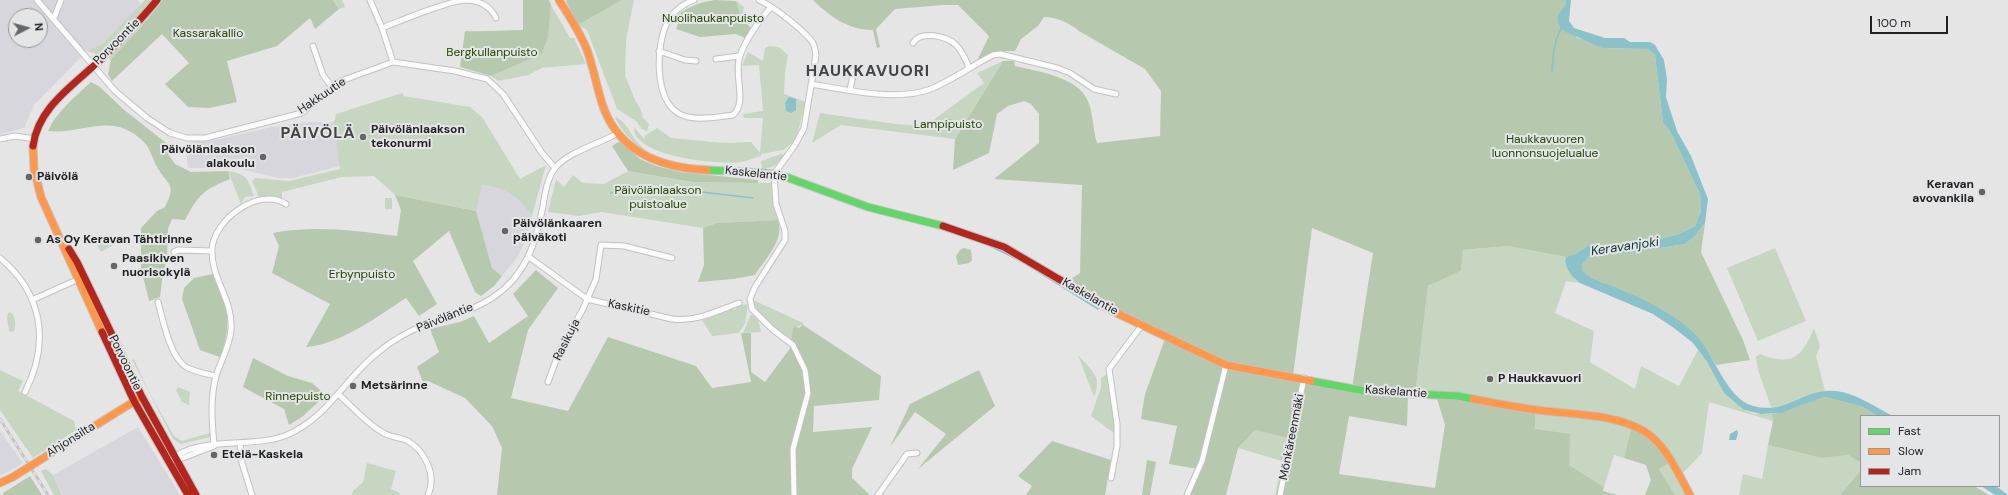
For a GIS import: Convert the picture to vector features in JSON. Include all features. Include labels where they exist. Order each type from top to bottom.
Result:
[{"type":"street","name":"Hakkuutie","points":[[37,0],[54,18],[93,66],[126,101],[156,125],[170,133],[187,138],[213,136],[302,113],[341,81],[393,62],[455,71],[487,79],[497,86],[542,152],[555,168]]},
{"type":"street","points":[[54,18],[61,0]]},
{"type":"street","name":"Porvoontie","points":[[157,0],[147,13],[54,103],[42,119],[35,139],[33,166],[41,197],[57,230],[142,397],[196,495]]},
{"type":"street","points":[[370,0],[382,28],[393,62]]},
{"type":"street","points":[[382,28],[449,4],[467,0],[481,3],[492,9],[496,18]]},
{"type":"street","name":"Kaskelantie","points":[[559,0],[583,41],[599,94],[618,133],[627,144],[640,154],[669,165],[774,174],[868,206],[985,239],[1004,247],[1112,311],[1226,364],[1370,392],[1475,398],[1536,410],[1612,419],[1632,425],[1651,436],[1662,448],[1672,461],[1690,495]]},
{"type":"street","points":[[694,0],[673,13],[667,22],[659,51],[662,89],[669,104],[679,114],[689,117],[732,115],[737,111],[739,101],[737,71],[739,56],[753,30],[771,7]]},
{"type":"street","points":[[759,0],[771,7],[813,44],[816,55],[804,128],[795,145],[774,174],[776,204],[785,231],[784,240],[755,287],[750,299],[752,309],[756,314],[793,345],[804,370],[808,393],[793,449],[794,495]]},
{"type":"street","points":[[913,43],[918,36],[927,35],[950,41],[958,47],[969,68]]},
{"type":"street","points":[[313,46],[323,75],[332,87]]},
{"type":"street","points":[[659,51],[685,60],[696,61]]},
{"type":"street","points":[[811,84],[889,94],[926,91],[993,55],[1006,55],[1057,68],[1070,73],[1094,89],[1116,94]]},
{"type":"street","points":[[716,59],[739,56]]},
{"type":"street","points":[[850,90],[854,70],[857,69]]},
{"type":"street","name":"Päivöläntie","points":[[169,462],[176,458],[214,445],[277,439],[298,430],[318,416],[376,354],[416,328],[459,315],[492,298],[519,273],[529,257],[538,232],[547,185],[555,168],[573,155],[618,133]]},
{"type":"street","points":[[0,139],[15,136],[35,139]]},
{"type":"street","points":[[214,445],[212,402],[216,376],[229,341],[231,317],[229,304],[216,273],[212,251],[214,239],[221,226],[237,210],[250,204],[272,200],[277,200],[286,204]]},
{"type":"street","name":"Rasikuja","points":[[548,382],[559,352],[596,279],[601,245],[624,246],[672,258]]},
{"type":"street","points":[[174,252],[178,250],[212,251]]},
{"type":"street","name":"Kaskitie","points":[[529,257],[587,299],[686,320],[700,317],[739,303]]},
{"type":"street","points":[[0,258],[18,276],[32,300],[39,324],[38,358],[33,376],[25,392]]},
{"type":"street","points":[[32,300],[82,278]]},
{"type":"street","name":"Porvoontie","points":[[82,278],[134,401],[188,495]]},
{"type":"street","points":[[158,302],[170,342],[180,362],[186,367],[216,376]]},
{"type":"street","points":[[1111,478],[1117,446],[1117,424],[1110,369],[1142,325]]},
{"type":"street","points":[[1187,495],[1202,461],[1226,364]]},
{"type":"street","name":"Mönkäreenmäki","points":[[1280,495],[1304,378]]},
{"type":"street","points":[[338,394],[382,432],[406,440],[418,449],[429,466],[430,472],[428,495]]},
{"type":"street","name":"Ahjonsilta","points":[[0,484],[142,397]]},
{"type":"street","points":[[240,443],[242,463],[252,495]]},
{"type":"street","points":[[878,495],[907,454],[917,453]]},
{"type":"shaded area","points":[[0,0],[137,0],[141,4],[102,44],[87,51],[34,105],[24,128],[0,134]]},
{"type":"shaded area","name":"Päivölänlaakson alakoulu","points":[[305,122],[334,122],[340,166],[293,178],[279,178],[236,168],[188,168],[186,148],[188,143],[211,141],[272,127]]},
{"type":"shaded area","name":"Päivölänkaaren päiväkoti","points":[[457,179],[505,190],[521,200],[532,216],[523,246],[516,259],[502,276],[492,268],[476,211]]},
{"type":"shaded area","points":[[138,427],[180,495],[63,495],[53,475]]},
{"type":"shaded area","points":[[0,431],[23,463],[0,476]]},
{"type":"green space","points":[[145,0],[163,0],[142,26],[111,59],[87,51],[102,44]]},
{"type":"green space","name":"Kassarakallio","points":[[163,0],[333,0],[339,9],[315,29],[310,18],[277,46],[227,61],[237,102],[209,108],[188,107],[165,84],[189,63],[162,34],[112,81],[108,74],[111,59],[142,26]]},
{"type":"green space","points":[[333,0],[342,0],[345,7],[339,9]]},
{"type":"green space","name":"Bergkullanpuisto","points":[[523,0],[549,0],[551,5],[548,37],[542,54],[491,76],[460,67],[465,31],[523,30]]},
{"type":"green space","points":[[622,0],[634,0],[626,40],[625,75],[635,100],[641,110],[643,118],[649,124],[647,131],[642,129],[636,121],[617,109],[587,30],[578,25]]},
{"type":"green space","points":[[622,0],[578,25],[566,1]]},
{"type":"green space","name":"Nuolihaukanpuisto","points":[[715,0],[736,1],[741,18],[751,28],[745,38],[736,34],[700,37],[676,29],[679,22],[676,16],[694,5]]},
{"type":"green space","name":"Haukkavuoren luonnonsuojelualue","points":[[813,0],[1566,0],[1562,13],[1577,38],[1592,42],[1602,48],[1648,49],[1655,55],[1663,123],[1670,131],[1700,194],[1701,211],[1695,226],[1679,234],[1653,241],[1588,246],[1577,254],[1566,257],[1508,246],[1463,250],[1461,271],[1428,286],[1415,396],[1408,395],[1407,426],[1349,416],[1339,474],[1435,488],[1445,425],[1436,395],[1535,410],[1535,429],[1570,434],[1569,465],[1604,487],[1603,491],[1617,495],[1280,495],[1292,439],[1255,430],[1238,448],[1226,495],[1187,495],[1198,469],[1169,464],[1177,426],[1141,419],[1145,394],[1165,339],[1226,365],[1169,338],[1065,283],[1080,273],[1082,185],[994,179],[1039,143],[1039,114],[1031,104],[1024,101],[1008,106],[997,114],[989,153],[953,170],[955,139],[1003,61],[1014,61],[1015,66],[1056,76],[1075,86],[1083,93],[1088,101],[1097,143],[1160,136],[1161,91],[1145,69],[1067,23],[1058,19],[1044,17],[1038,26],[1021,39],[1015,51],[1000,51],[977,61],[989,36],[958,5],[895,9],[876,29],[880,47],[877,48],[873,30],[856,28],[840,21],[826,12]],"holes":[[[1312,228],[1373,253],[1352,388],[1293,376]]]},
{"type":"green space","points":[[736,1],[744,7],[742,16],[738,10]]},
{"type":"green space","points":[[551,5],[570,38],[574,38],[586,64],[542,68],[528,75],[499,81],[491,76],[542,54],[548,37]]},
{"type":"green space","points":[[768,46],[779,47],[788,55],[784,94],[806,102],[795,141],[783,150],[761,154],[761,156],[741,162],[715,162],[679,157],[661,152],[647,146],[637,137],[634,127],[644,139],[646,135],[657,128],[671,138],[724,143],[751,142],[760,153],[763,118],[744,118],[743,114],[763,111],[759,65],[742,66],[748,52],[763,61],[765,48]]},
{"type":"green space","name":"Lampipuisto","points":[[1003,61],[955,139],[841,125],[812,143],[820,113],[896,124],[925,126],[984,83],[977,73]]},
{"type":"green space","points":[[91,82],[100,87],[123,109],[166,143],[168,154],[175,164],[191,172],[228,171],[230,179],[214,186],[203,194],[194,204],[185,220],[172,219],[168,229],[167,259],[163,273],[160,297],[149,301],[141,268],[141,228],[157,211],[165,207],[169,199],[171,189],[170,185],[157,167],[148,147],[132,133],[120,127],[97,126],[73,130],[48,131],[61,111]]},
{"type":"green space","points":[[402,93],[404,96],[470,107],[482,117],[520,179],[546,165],[532,216],[516,198],[499,189],[482,185],[476,211],[395,195],[374,176],[342,177],[282,192],[282,200],[272,196],[259,197],[252,181],[255,178],[289,181],[340,169],[334,122],[336,114]]},
{"type":"green space","points":[[616,117],[626,126],[638,143],[652,154],[660,158],[687,164],[705,165],[705,167],[677,164],[652,156],[632,141],[623,131],[615,118]]},
{"type":"green space","points":[[620,141],[640,159],[656,166],[680,172],[758,180],[758,183],[693,182],[628,171],[612,146]]},
{"type":"green space","points":[[781,154],[784,155],[775,165],[770,168],[762,168],[761,161]]},
{"type":"green space","points":[[228,171],[234,172],[246,178],[254,196],[245,197],[241,204]]},
{"type":"green space","name":"Päivölänlaakson puistoalue","points":[[628,171],[693,182],[771,183],[773,204],[778,220],[717,223],[703,228],[601,212],[579,216],[548,212],[556,179],[564,187],[573,175],[583,183],[604,184]]},
{"type":"green space","name":"Erbynpuisto","points":[[395,195],[476,211],[492,268],[502,276],[494,286],[481,296],[475,292],[449,231],[413,261],[437,304],[419,316],[406,298],[371,321],[345,335],[319,345],[306,347],[330,304],[272,273],[279,246],[273,233],[304,229],[320,229],[397,236],[401,210]]},
{"type":"green space","points":[[385,198],[392,198],[392,209],[385,209]]},
{"type":"green space","points":[[778,220],[779,235],[769,256],[755,275],[733,279],[698,282],[704,265],[703,228],[717,223]]},
{"type":"green space","points":[[1705,223],[1701,252],[1743,340],[1750,360],[1716,365],[1698,340],[1675,320],[1636,296],[1596,280],[1582,270],[1582,265],[1588,257],[1596,254],[1628,253],[1685,244],[1694,237]]},
{"type":"green space","points":[[106,235],[113,245],[101,252],[95,242]]},
{"type":"green space","points":[[1508,246],[1566,257],[1565,261],[1567,268],[1580,283],[1566,281],[1555,313],[1594,331],[1590,362],[1635,389],[1641,366],[1679,386],[1698,350],[1707,362],[1724,393],[1744,410],[1754,414],[1772,414],[1773,421],[1709,402],[1702,453],[1680,476],[1690,495],[1675,495],[1659,469],[1672,461],[1632,425],[1624,458],[1614,455],[1604,487],[1569,465],[1535,429],[1535,410],[1415,396],[1428,286],[1461,271],[1463,250]]},
{"type":"green space","points":[[964,248],[971,250],[972,260],[969,263],[958,265],[956,256],[960,250]]},
{"type":"green space","points":[[1775,248],[1806,321],[1758,341],[1727,268]]},
{"type":"green space","points":[[536,270],[558,288],[528,330],[511,398],[568,411],[608,337],[696,366],[712,388],[751,382],[741,333],[751,333],[751,372],[765,382],[794,343],[791,339],[793,328],[795,326],[799,328],[803,325],[881,376],[879,400],[814,406],[813,432],[872,427],[852,469],[852,478],[870,495],[497,495],[502,448],[492,426],[465,398],[428,381],[423,382],[417,367],[439,352],[430,329],[460,322],[474,316],[489,343],[528,316],[513,294]]},
{"type":"green space","points":[[213,274],[222,295],[227,314],[226,334],[220,357],[200,350],[182,299],[184,288],[194,278]]},
{"type":"green space","points":[[753,300],[803,323],[803,325],[793,328],[791,339],[763,318],[755,307]]},
{"type":"green space","points":[[748,304],[745,323],[739,333],[712,336],[702,320],[732,308],[735,310],[739,305]]},
{"type":"green space","points":[[9,312],[13,314],[15,321],[15,328],[13,332],[9,331],[7,317]]},
{"type":"green space","points":[[751,314],[758,319],[761,332],[743,333]]},
{"type":"green space","points":[[1814,328],[1820,346],[1816,356],[1825,391],[1792,403],[1771,407],[1758,370],[1756,357],[1760,354],[1780,360],[1794,357],[1805,346]]},
{"type":"green space","points":[[1078,355],[1091,369],[1096,378],[1097,384],[1094,397]]},
{"type":"green space","name":"Rinnepuisto","points":[[253,358],[288,376],[312,383],[326,395],[302,417],[289,425],[284,409],[243,387]]},
{"type":"green space","points":[[134,359],[149,392],[174,436],[182,441],[210,433],[210,437],[181,444],[173,439],[132,360]]},
{"type":"green space","points":[[0,370],[23,381],[18,391],[74,421],[76,430],[33,458],[0,410]]},
{"type":"green space","points":[[979,370],[995,406],[918,469],[946,434],[915,412],[890,447],[910,404]]},
{"type":"green space","points":[[1108,373],[1116,424],[1115,434],[1091,416],[1101,387],[1101,378]]},
{"type":"green space","points":[[178,387],[190,392],[189,405],[182,402],[176,390]]},
{"type":"green space","points":[[1826,397],[1863,407],[1876,415],[1860,415],[1860,462],[1848,455],[1822,458],[1768,445],[1773,421],[1772,414],[1786,411]]},
{"type":"green space","points":[[1632,425],[1651,436],[1672,461],[1659,469],[1675,495],[1645,495],[1651,480],[1646,465],[1624,458]]},
{"type":"green space","points":[[1255,430],[1292,439],[1280,495],[1275,495],[1282,461],[1238,448]]},
{"type":"green space","points":[[1052,441],[1111,460],[1105,495],[1026,495],[1032,486],[1018,476]]},
{"type":"green space","points":[[1768,445],[1822,458],[1848,455],[1860,462],[1860,471],[1840,495],[1739,495],[1743,474],[1762,479]]},
{"type":"green space","points":[[1147,460],[1156,462],[1150,495],[1142,495]]},
{"type":"green space","points":[[367,463],[396,471],[391,489],[400,493],[399,495],[352,495],[353,491],[363,482]]},
{"type":"green space","points":[[46,469],[53,475],[62,495],[54,495],[41,471]]},
{"type":"green space","points":[[1860,471],[1860,487],[1976,487],[1989,495],[1840,495]]},
{"type":"green space","points":[[30,476],[42,495],[3,495],[3,493]]},
{"type":"water","name":"Keravanjoki","points":[[1566,0],[1571,0],[1569,21],[1574,28],[1605,38],[1624,38],[1630,42],[1650,42],[1655,45],[1664,60],[1667,79],[1666,97],[1677,131],[1691,156],[1708,199],[1705,223],[1694,237],[1685,244],[1628,253],[1596,254],[1588,257],[1582,265],[1582,270],[1596,280],[1652,304],[1690,329],[1703,344],[1728,386],[1744,402],[1753,406],[1764,408],[1774,407],[1808,395],[1826,391],[1835,391],[1852,395],[1891,415],[1876,415],[1863,407],[1826,397],[1782,413],[1761,414],[1744,410],[1724,393],[1707,362],[1693,343],[1674,328],[1653,314],[1580,283],[1572,276],[1567,268],[1565,261],[1566,257],[1576,254],[1588,246],[1653,241],[1679,234],[1695,226],[1701,211],[1700,194],[1670,131],[1663,123],[1655,55],[1648,49],[1602,48],[1566,32],[1561,28],[1558,22],[1558,15],[1565,6]]},
{"type":"water","points":[[789,97],[796,99],[796,110],[791,113],[786,111],[785,103]]},
{"type":"water","points":[[948,119],[953,120],[940,131],[938,127]]},
{"type":"water","points":[[1737,430],[1738,433],[1736,440],[1729,440],[1730,434]]},
{"type":"water","points":[[1983,487],[1997,487],[2008,495],[1995,495]]},
{"type":"waterway","points":[[1552,71],[1553,53],[1562,27]]},
{"type":"waterway","points":[[611,193],[616,191],[693,191],[753,198]]},
{"type":"waterway","points":[[984,243],[1023,262],[1098,309]]},
{"type":"railway","points":[[0,419],[48,495]]},
{"type":"traffic: fast","points":[[707,170],[765,173],[786,177],[868,207],[943,226]]},
{"type":"traffic: fast","points":[[1311,381],[1370,392],[1458,396],[1473,399]]},
{"type":"traffic: slow","points":[[559,0],[584,43],[604,109],[621,137],[632,147],[645,155],[660,161],[675,166],[707,170]]},
{"type":"traffic: slow","points":[[33,146],[34,169],[41,197],[102,332]]},
{"type":"traffic: slow","points":[[1079,291],[1112,311],[1226,365],[1311,381]]},
{"type":"traffic: slow","points":[[64,445],[138,399]]},
{"type":"traffic: slow","points":[[1473,399],[1537,410],[1597,416],[1627,423],[1640,429],[1658,443],[1673,464],[1690,495]]},
{"type":"traffic: slow","points":[[13,477],[64,445]]},
{"type":"traffic: slow","points":[[0,483],[13,477]]},
{"type":"traffic: jam","points":[[33,146],[36,132],[50,108],[122,38],[157,0]]},
{"type":"traffic: jam","points":[[943,226],[1004,247],[1079,291]]},
{"type":"traffic: jam","points":[[69,249],[77,262],[142,397],[196,495]]},
{"type":"traffic: jam","points":[[102,332],[134,401],[188,495]]},
{"type":"place","name":"Päivölänlaakson tekonurmi","points":[[363,137]]},
{"type":"place","name":"Päivölänlaakson alakoulu","points":[[263,157]]},
{"type":"place","name":"Päivölä","points":[[29,177]]},
{"type":"place","name":"Keravan avovankila","points":[[1982,192]]},
{"type":"place","name":"Päivölänkaaren päiväkoti","points":[[505,231]]},
{"type":"place","name":"As Oy Keravan Tähtirinne","points":[[38,240]]},
{"type":"place","name":"Paasikiven nuorisokylä","points":[[114,266]]},
{"type":"place","name":"P Haukkavuori","points":[[1490,379]]},
{"type":"place","name":"Metsärinne","points":[[353,386]]},
{"type":"place","name":"Etelä-Kaskela","points":[[214,455]]},
{"type":"district","name":"HAUKKAVUORI","points":[[868,72]]},
{"type":"district","name":"PÄIVÖLÄ","points":[[318,134]]}]
